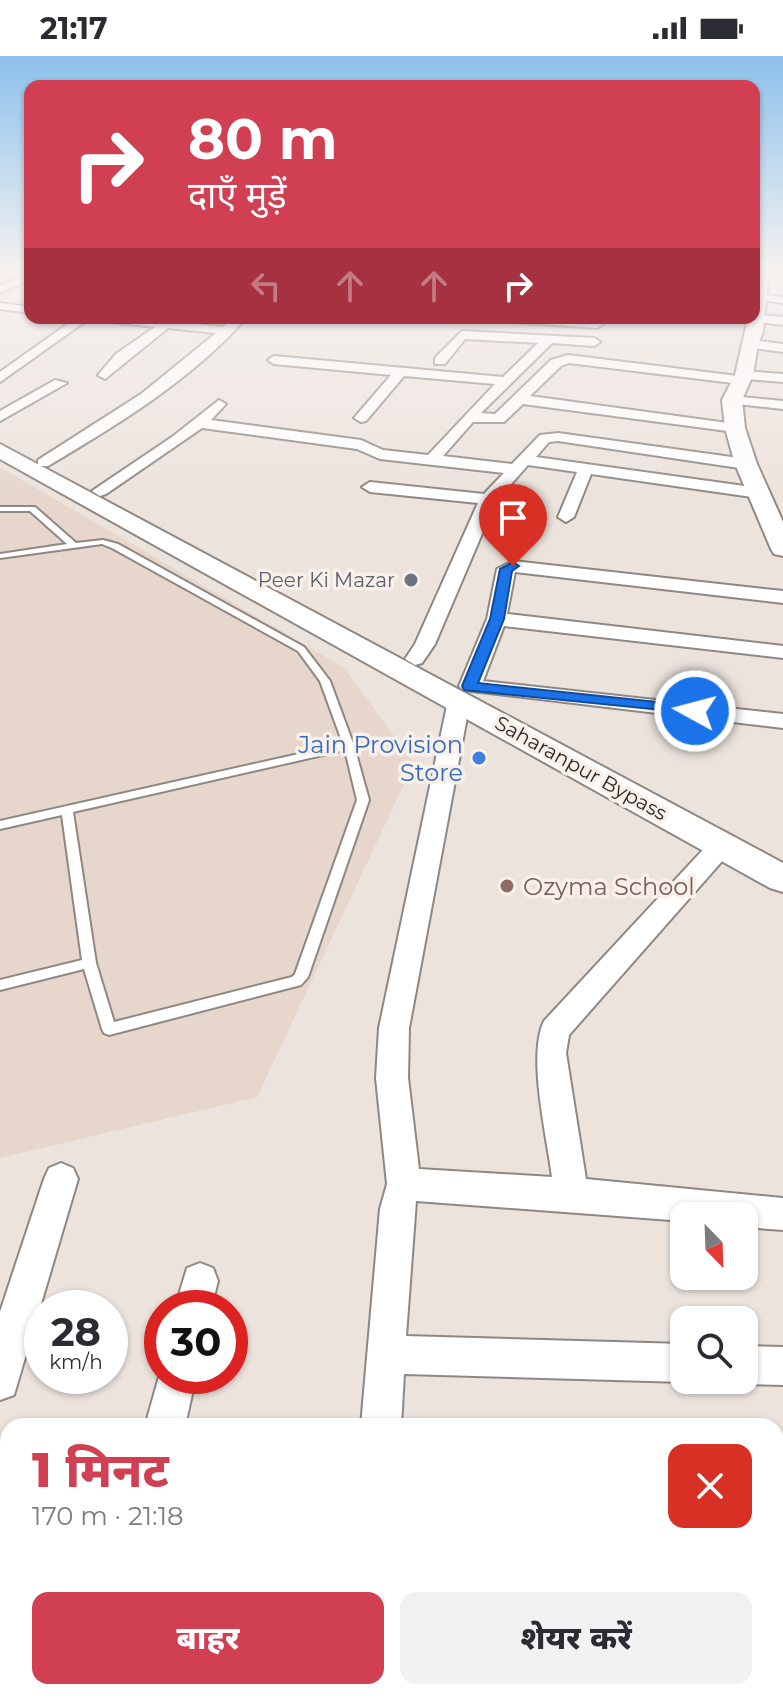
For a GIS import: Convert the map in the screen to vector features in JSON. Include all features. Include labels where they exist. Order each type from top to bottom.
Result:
[{"type":"main road","points":[[749,348],[734,414],[746,464],[783,549]]},
{"type":"main road","points":[[0,438],[415,659],[464,694],[783,854]]},
{"type":"main road","name":"Saharanpur Bypass","points":[[0,450],[464,694],[783,879]]},
{"type":"street","points":[[0,378],[42,348]]},
{"type":"street","points":[[105,375],[134,348]]},
{"type":"street","points":[[43,463],[99,431],[206,348]]},
{"type":"street","points":[[440,361],[450,348]]},
{"type":"street","points":[[433,459],[469,417],[540,348]]},
{"type":"street","points":[[469,417],[498,420],[556,363],[568,359],[742,377],[783,378]]},
{"type":"street","points":[[274,360],[505,381]]},
{"type":"street","points":[[361,418],[401,371]]},
{"type":"street","points":[[0,417],[60,383]]},
{"type":"street","points":[[520,399],[783,419]]},
{"type":"street","points":[[100,491],[201,423],[219,404]]},
{"type":"street","points":[[734,414],[783,405]]},
{"type":"street","points":[[201,423],[361,445],[380,454],[586,468],[759,493]]},
{"type":"street","points":[[415,659],[425,644],[488,499],[545,438],[746,464]]},
{"type":"street","points":[[566,517],[586,468]]},
{"type":"street","points":[[370,487],[488,499]]},
{"type":"street","points":[[382,1418],[397,1209],[404,1184],[392,1078],[394,1028],[464,694],[497,619],[506,569],[513,566],[783,597]]},
{"type":"street","points":[[497,619],[783,652]]},
{"type":"street","points":[[464,694],[783,721]]},
{"type":"street","points":[[571,1194],[551,1053],[555,1030],[722,845]]},
{"type":"street","points":[[0,1381],[23,1295],[61,1179]]},
{"type":"street","points":[[404,1184],[571,1194],[783,1214]]},
{"type":"street","points":[[386,1354],[670,1363]]},
{"type":"street","points":[[758,1365],[783,1366]]},
{"type":"street","points":[[167,1418],[173,1394]]},
{"type":"lane","points":[[0,509],[32,509],[73,545]]},
{"type":"lane","points":[[0,556],[108,543],[301,649],[325,681],[349,746],[363,800],[298,979],[109,1029],[89,963],[67,810]]},
{"type":"lane","points":[[0,825],[349,746]]},
{"type":"lane","points":[[0,985],[89,963]]},
{"type":"shaded area","points":[[0,467],[343,667],[414,763],[257,1097],[0,1158]]},
{"type":"place","name":"Peer Ki Mazar","points":[[411,580]]},
{"type":"place","name":"Jain Provision Store","points":[[479,758]]},
{"type":"place","name":"Ozyma School","points":[[507,886]]},
{"type":"route","points":[[513,566],[506,569],[497,619],[470,686],[695,711]]}]
